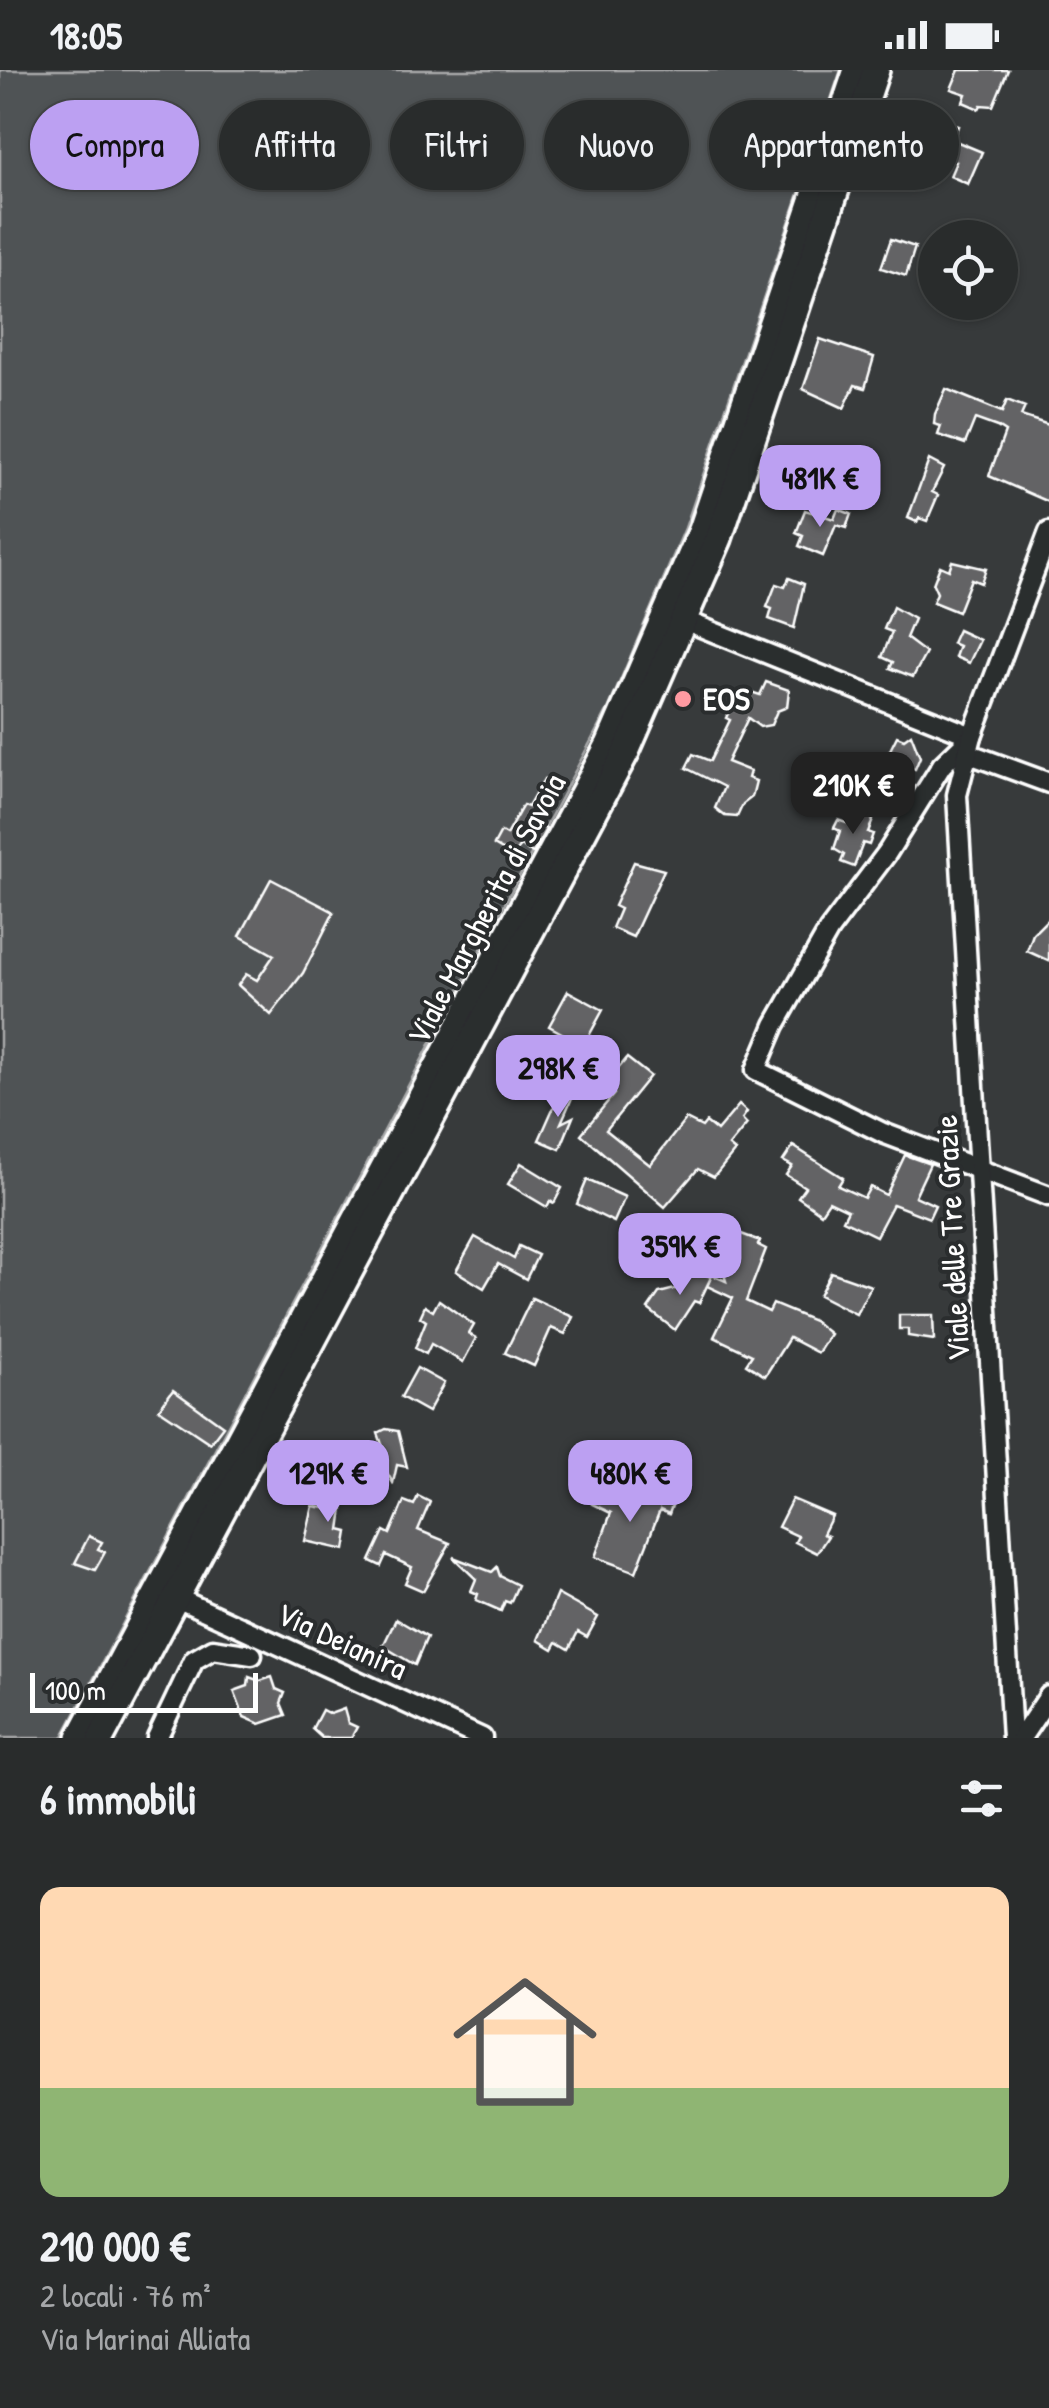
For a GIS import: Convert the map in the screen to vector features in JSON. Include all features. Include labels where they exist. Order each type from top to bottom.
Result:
[{"type":"street","name":"Viale Margherita di Savoia","points":[[80,1738],[609,745],[702,530],[857,70]]},
{"type":"street","name":"Viale Margherita di Savoia","points":[[101,1738],[616,769],[686,621],[726,520],[876,70]]},
{"type":"street","points":[[1049,532],[969,744],[942,765],[887,853],[829,930],[775,1025],[756,1070],[883,1133],[1049,1196]]},
{"type":"street","points":[[686,621],[1049,782]]},
{"type":"street","name":"Viale delle Tre Grazie","points":[[969,744],[957,796],[956,834],[1012,1738]]},
{"type":"street","name":"Via Deianira","points":[[177,1598],[482,1738]]},
{"type":"street","points":[[157,1738],[194,1660],[212,1650],[252,1655]]},
{"type":"street","points":[[1021,1738],[1049,1696]]},
{"type":"shaded area","points":[[0,70],[841,70],[831,100],[709,100],[709,190],[800,190],[685,528],[609,707],[62,1738],[0,1738]]},
{"type":"building","points":[[959,70],[1008,70],[993,106],[981,105],[979,109],[963,102],[966,94],[951,89]]},
{"type":"building","points":[[959,142],[982,152],[968,184],[959,180]]},
{"type":"building","points":[[891,239],[915,247],[906,276],[881,268]]},
{"type":"building","points":[[820,339],[874,357],[865,388],[855,385],[844,408],[803,389]]},
{"type":"building","points":[[946,389],[1002,412],[1007,400],[1025,407],[1021,416],[1049,425],[1049,502],[989,476],[1005,432],[997,427],[975,419],[965,444],[938,435],[941,426],[934,424],[935,414]]},
{"type":"building","points":[[929,460],[944,468],[932,492],[938,495],[927,521],[919,518],[917,522],[908,518]]},
{"type":"building","points":[[838,509],[851,514],[846,528],[836,525],[823,556],[799,546],[803,536],[796,533],[805,510],[834,519]]},
{"type":"building","points":[[952,561],[986,569],[981,583],[971,579],[958,612],[933,602],[937,593],[933,584],[940,566],[949,570]]},
{"type":"building","points":[[789,578],[804,584],[794,628],[769,619],[772,609],[767,607],[776,584],[785,587]]},
{"type":"building","points":[[893,607],[914,619],[906,638],[926,653],[913,677],[890,668],[893,662],[882,657],[892,632],[884,629]]},
{"type":"building","points":[[958,630],[980,640],[969,663],[955,657],[959,646],[952,643]]},
{"type":"building","points":[[766,682],[789,690],[787,707],[777,711],[771,725],[760,727],[748,718],[727,762],[750,771],[748,778],[756,781],[752,797],[737,817],[725,816],[715,808],[724,787],[686,768],[693,754],[710,761],[730,720],[726,718],[731,707],[736,710],[745,690],[760,695]]},
{"type":"building","points":[[911,734],[920,757],[915,769],[907,767],[900,782],[880,770],[897,736],[904,739]]},
{"type":"building","points":[[544,779],[555,784],[535,823],[546,829],[533,853],[520,846],[513,856],[494,845],[501,832],[506,835],[523,805],[528,807]]},
{"type":"building","points":[[864,811],[873,820],[868,832],[873,834],[869,845],[863,843],[854,867],[841,862],[844,855],[834,849],[840,831],[834,828],[838,820],[846,823],[850,813]]},
{"type":"building","points":[[634,862],[664,870],[633,937],[612,928],[620,909],[614,906]]},
{"type":"building","points":[[271,879],[334,912],[303,973],[271,1015],[238,985],[246,974],[257,980],[274,955],[240,936]]},
{"type":"building","points":[[1049,918],[1049,961],[1027,951],[1033,934]]},
{"type":"building","points":[[568,991],[603,1010],[584,1045],[549,1026]]},
{"type":"building","points":[[627,1058],[650,1076],[606,1130],[650,1165],[686,1119],[702,1127],[706,1122],[717,1131],[739,1105],[747,1112],[742,1119],[747,1124],[729,1146],[735,1151],[714,1177],[698,1169],[665,1207],[581,1134],[614,1094],[605,1085]]},
{"type":"building","points":[[563,1086],[575,1091],[561,1123],[573,1117],[560,1149],[539,1140]]},
{"type":"building","points":[[793,1146],[843,1178],[838,1186],[864,1198],[870,1187],[886,1195],[905,1155],[930,1164],[915,1196],[935,1205],[929,1218],[893,1204],[876,1236],[843,1220],[848,1210],[829,1201],[821,1213],[798,1197],[805,1187],[786,1175],[792,1166],[783,1161]]},
{"type":"building","points":[[521,1163],[562,1188],[554,1203],[550,1201],[547,1207],[508,1184]]},
{"type":"building","points":[[587,1180],[625,1197],[614,1222],[577,1204]]},
{"type":"building","points":[[728,1229],[760,1241],[758,1245],[766,1249],[746,1301],[769,1312],[773,1304],[814,1321],[830,1334],[818,1353],[789,1338],[765,1376],[746,1364],[752,1355],[714,1337],[733,1298],[707,1286],[712,1275],[726,1281],[718,1251]]},
{"type":"building","points":[[475,1237],[514,1259],[519,1246],[538,1255],[526,1279],[498,1264],[484,1288],[456,1271]]},
{"type":"building","points":[[689,1267],[711,1277],[699,1303],[694,1301],[675,1330],[648,1309],[659,1293],[679,1288]]},
{"type":"building","points":[[831,1272],[871,1286],[856,1314],[819,1295]]},
{"type":"building","points":[[532,1298],[573,1317],[565,1334],[551,1328],[534,1366],[505,1353]]},
{"type":"building","points":[[439,1300],[474,1325],[469,1334],[476,1338],[463,1362],[431,1344],[426,1354],[415,1348],[426,1321],[420,1317],[425,1306],[433,1311]]},
{"type":"building","points":[[899,1315],[933,1315],[934,1340],[908,1336],[908,1329],[899,1329]]},
{"type":"building","points":[[417,1368],[444,1383],[428,1412],[401,1397]]},
{"type":"building","points":[[173,1390],[223,1426],[210,1443],[159,1409]]},
{"type":"building","points":[[386,1429],[398,1431],[407,1467],[397,1465],[393,1483],[377,1456],[384,1450],[378,1433]]},
{"type":"building","points":[[600,1486],[640,1503],[646,1487],[664,1494],[666,1487],[677,1492],[669,1514],[660,1510],[636,1572],[595,1557],[611,1513],[592,1504]]},
{"type":"building","points":[[418,1496],[430,1502],[418,1530],[450,1543],[423,1591],[405,1583],[412,1567],[386,1555],[381,1566],[370,1561],[384,1531],[390,1534],[404,1501],[414,1505]]},
{"type":"building","points":[[326,1497],[344,1501],[340,1530],[348,1532],[345,1550],[305,1541],[313,1506],[325,1508]]},
{"type":"building","points":[[792,1499],[832,1516],[823,1534],[828,1536],[817,1553],[795,1542],[798,1536],[778,1527]]},
{"type":"building","points":[[89,1536],[102,1542],[98,1549],[105,1552],[95,1570],[75,1563]]},
{"type":"building","points":[[453,1557],[492,1572],[497,1567],[500,1576],[518,1585],[510,1603],[505,1601],[501,1611],[476,1600],[478,1594],[471,1591],[476,1579]]},
{"type":"building","points":[[557,1594],[598,1617],[587,1637],[578,1632],[569,1649],[557,1642],[553,1649],[538,1640]]},
{"type":"building","points":[[396,1619],[427,1637],[415,1665],[383,1646]]},
{"type":"building","points":[[249,1677],[260,1681],[272,1677],[276,1689],[285,1693],[281,1703],[286,1715],[260,1724],[244,1717],[234,1691],[248,1686]]},
{"type":"building","points":[[344,1709],[348,1723],[357,1727],[351,1738],[322,1738],[312,1729],[322,1710],[330,1714]]},
{"type":"place","name":"EOS","points":[[683,699]]}]
